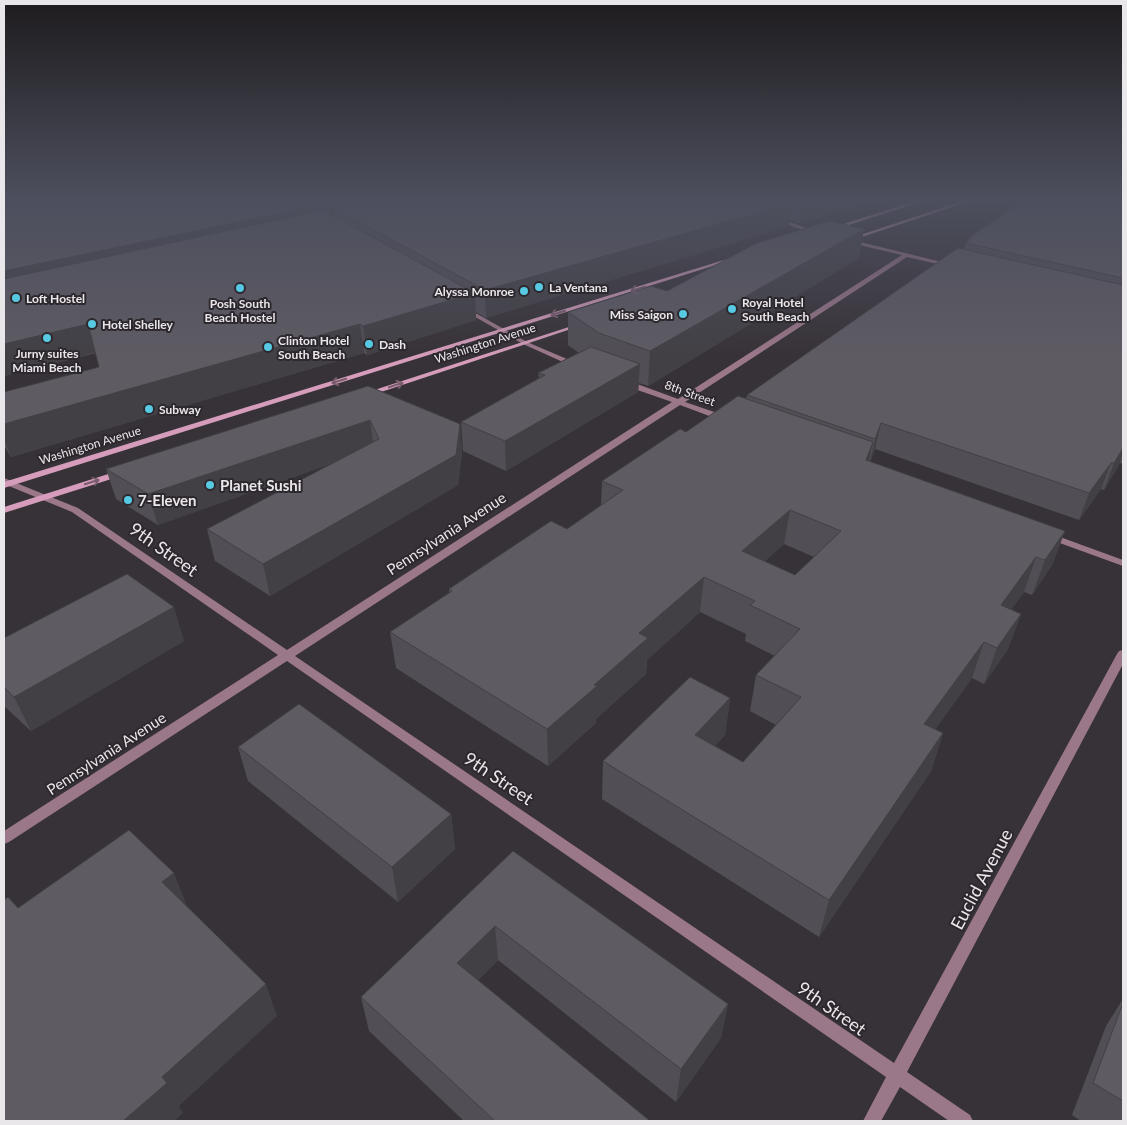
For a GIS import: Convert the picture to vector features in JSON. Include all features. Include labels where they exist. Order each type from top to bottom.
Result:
[{"type":"main road","name":"Washington Avenue","points":[[5,483],[737,258]]},
{"type":"main road","name":"Washington Avenue","points":[[358,397],[584,324]]},
{"type":"main road","points":[[4,510],[132,469]]},
{"type":"street","points":[[890,252],[956,266]]},
{"type":"street","name":"Pennsylvania Avenue","points":[[4,838],[906,255]]},
{"type":"street","points":[[456,304],[525,343],[586,368]]},
{"type":"street","name":"8th Street","points":[[622,381],[734,422]]},
{"type":"street","name":"9th Street","points":[[5,483],[75,510],[964,1121]]},
{"type":"street","points":[[1038,532],[1123,563]]},
{"type":"street","name":"Euclid Avenue","points":[[872,1121],[1123,654]]},
{"type":"building","points":[[4,252],[97,252],[4,271]]},
{"type":"building","points":[[131,252],[399,252],[475,293],[363,326],[360,324],[4,424],[4,392],[99,367],[88,324],[4,344],[4,279]]},
{"type":"building","points":[[414,252],[621,252],[485,290]]},
{"type":"building","points":[[741,252],[825,252],[650,351],[599,333],[568,312],[651,286],[667,291]]},
{"type":"building","points":[[953,252],[974,252],[1123,285],[1123,448],[1114,463],[1111,463],[1089,493],[881,423],[875,439],[747,395]]},
{"type":"building","points":[[1004,252],[1123,252],[1123,278]]},
{"type":"building","points":[[591,347],[640,364],[505,441],[461,422],[545,375],[538,373]]},
{"type":"building","points":[[368,386],[460,424],[456,455],[263,564],[207,529],[379,439],[370,420],[148,494],[106,469]]},
{"type":"building","points":[[738,396],[873,442],[866,460],[1065,531],[1045,560],[1036,557],[1001,605],[1021,614],[997,648],[984,642],[924,724],[943,733],[829,900],[603,761],[690,677],[730,698],[695,735],[743,762],[801,697],[756,675],[800,629],[750,605],[755,601],[704,577],[639,633],[648,638],[594,685],[597,686],[547,729],[390,632],[452,591],[449,589],[551,521],[567,529],[623,490],[602,481],[680,429],[686,432]],"holes":[[[790,510],[841,531],[795,575],[742,551]]]},
{"type":"building","points":[[127,574],[174,607],[14,697],[4,687],[4,638]]},
{"type":"building","points":[[299,704],[451,814],[392,867],[238,747]]},
{"type":"building","points":[[129,830],[174,873],[162,882],[266,984],[162,1077],[167,1083],[123,1121],[4,1121],[4,900],[8,897],[18,908]]},
{"type":"building","points":[[513,851],[728,1004],[681,1069],[495,926],[457,963],[650,1121],[495,1121],[361,997]]},
{"type":"building","points":[[1123,1003],[1123,1101],[1093,1083]]},
{"type":"place","name":"La Ventana","points":[[539,287]]},
{"type":"place","name":"Posh South Beach Hostel","points":[[240,288]]},
{"type":"place","name":"Alyssa Monroe","points":[[524,291]]},
{"type":"place","name":"Loft Hostel","points":[[16,298]]},
{"type":"place","name":"Royal Hotel South Beach","points":[[732,309]]},
{"type":"place","name":"Miss Saigon","points":[[683,314]]},
{"type":"place","name":"Hotel Shelley","points":[[92,324]]},
{"type":"place","name":"Jurny suites Miami Beach","points":[[47,338]]},
{"type":"place","name":"Dash","points":[[369,344]]},
{"type":"place","name":"Clinton Hotel South Beach","points":[[268,347]]},
{"type":"place","name":"Subway","points":[[149,409]]},
{"type":"place","name":"Planet Sushi","points":[[210,485]]},
{"type":"place","name":"7-Eleven","points":[[128,500]]}]
